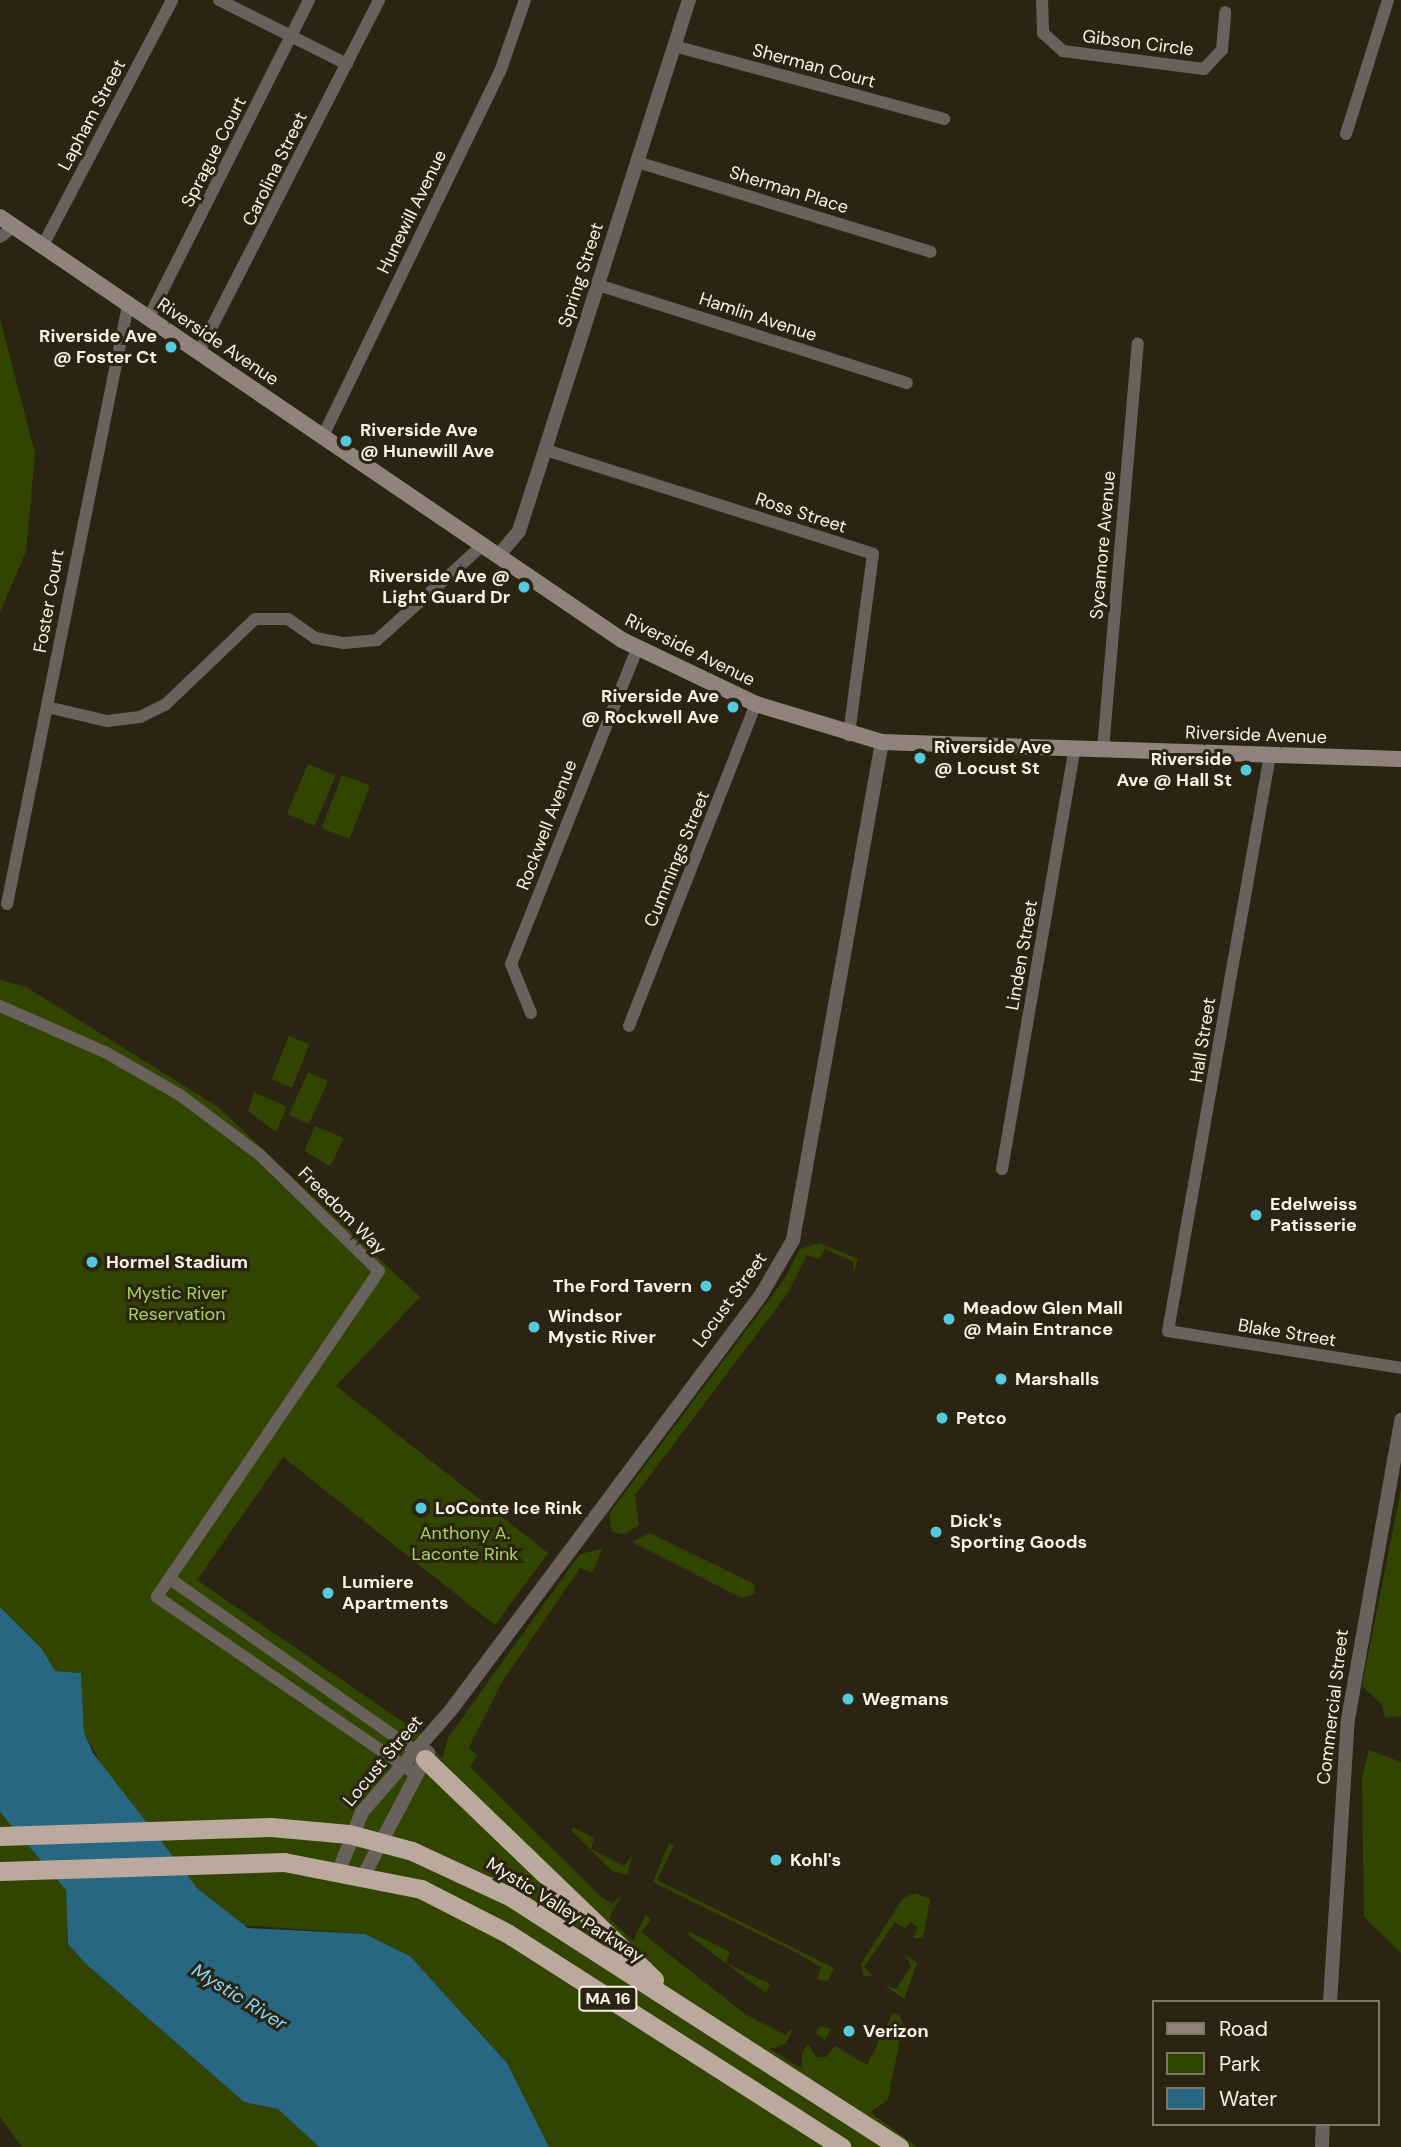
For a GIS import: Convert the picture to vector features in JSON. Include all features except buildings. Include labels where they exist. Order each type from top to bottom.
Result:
[{"type":"highway","points":[[419,1761],[709,2029]]},
{"type":"highway","name":"Mystic Valley Parkway","points":[[0,1836],[271,1827],[349,1833],[381,1841],[489,1884],[709,2029],[899,2147]]},
{"type":"highway","name":"MA 16","points":[[10,1870],[225,1862],[340,1868],[421,1889],[487,1921],[841,2147]]},
{"type":"main road","name":"Riverside Avenue","points":[[0,217],[637,649],[756,704],[849,735],[882,742],[1401,759]]},
{"type":"street","name":"Lapham Street","points":[[42,247],[172,0]]},
{"type":"street","points":[[219,0],[346,64]]},
{"type":"street","name":"Sprague Court","points":[[148,318],[309,0]]},
{"type":"street","name":"Carolina Street","points":[[199,352],[379,0]]},
{"type":"street","name":"Hunewill Avenue","points":[[323,436],[500,72],[525,0]]},
{"type":"street","name":"Spring Street","points":[[499,555],[519,531],[689,0]]},
{"type":"street","name":"Gibson Circle","points":[[1042,0],[1042,33],[1063,51],[1204,69],[1222,50],[1225,12]]},
{"type":"street","points":[[1346,134],[1388,0]]},
{"type":"street","name":"Sherman Court","points":[[674,46],[944,119]]},
{"type":"street","name":"Sherman Place","points":[[637,162],[931,251]]},
{"type":"street","points":[[0,237],[14,227]]},
{"type":"street","name":"Hamlin Avenue","points":[[598,285],[907,383]]},
{"type":"street","name":"Foster Court","points":[[7,904],[128,305]]},
{"type":"street","name":"Sycamore Avenue","points":[[1103,749],[1138,344]]},
{"type":"street","name":"Ross Street","points":[[546,450],[873,554],[849,735]]},
{"type":"street","points":[[47,707],[107,721],[139,717],[165,705],[255,619],[288,620],[315,638],[344,643],[377,640],[484,544]]},
{"type":"street","name":"Rockwell Avenue","points":[[531,1013],[511,964],[637,649]]},
{"type":"street","name":"Cummings Street","points":[[629,1026],[756,704]]},
{"type":"street","name":"Locust Street","points":[[365,1873],[419,1761],[443,1720],[761,1295],[798,1227],[882,742]]},
{"type":"street","name":"Linden Street","points":[[1002,1169],[1075,748]]},
{"type":"street","name":"Hall Street","points":[[1168,1331],[1270,755]]},
{"type":"street","name":"Freedom Way","points":[[0,1006],[105,1052],[180,1095],[260,1155],[379,1271],[157,1597],[402,1765]]},
{"type":"street","name":"Blake Street","points":[[1168,1331],[1401,1368]]},
{"type":"street","name":"Commercial Street","points":[[1330,2000],[1348,1719],[1401,1420]]},
{"type":"street","points":[[170,1579],[419,1761]]},
{"type":"street","name":"Locust Street","points":[[340,1868],[349,1833],[402,1765],[419,1761]]},
{"type":"street","points":[[1322,2147],[1323,2126]]},
{"type":"green space","points":[[0,319],[35,453],[26,552],[0,612]]},
{"type":"green space","points":[[308,764],[336,776],[315,825],[287,814]]},
{"type":"green space","points":[[342,775],[370,786],[350,839],[322,828]]},
{"type":"green space","name":"Mystic River Reservation","points":[[0,980],[26,987],[218,1107],[420,1297],[336,1386],[548,1553],[495,1625],[283,1457],[197,1580],[422,1735],[442,1759],[448,1738],[580,1554],[602,1549],[592,1573],[580,1568],[502,1682],[469,1747],[477,1756],[470,1767],[601,1897],[612,1903],[622,1895],[609,1918],[633,1941],[646,1914],[651,1920],[641,1932],[745,2014],[785,2035],[794,2027],[785,2044],[770,2049],[802,2069],[802,2053],[808,2044],[816,2057],[826,2057],[835,2046],[867,2065],[893,2013],[899,2015],[903,2024],[888,2100],[870,2112],[917,2147],[549,2147],[507,2063],[410,1956],[365,1934],[240,1925],[198,1889],[113,1786],[84,1732],[81,1673],[55,1671],[42,1649],[0,1607]]},
{"type":"green space","points":[[289,1036],[309,1044],[292,1088],[271,1080]]},
{"type":"green space","points":[[308,1072],[328,1081],[309,1124],[289,1115]]},
{"type":"green space","points":[[254,1092],[287,1107],[276,1132],[248,1111]]},
{"type":"green space","points":[[315,1126],[344,1138],[330,1166],[304,1151]]},
{"type":"green space","points":[[820,1243],[858,1259],[853,1274],[854,1262],[825,1249],[819,1259],[807,1255],[788,1293],[635,1495],[639,1525],[624,1534],[612,1532],[609,1514],[783,1281],[800,1249]]},
{"type":"green space","points":[[1401,1489],[1401,1716],[1385,1718],[1382,1705],[1362,1686]]},
{"type":"green space","points":[[650,1533],[754,1584],[755,1593],[742,1598],[632,1542]]},
{"type":"green space","points":[[1369,1750],[1401,1762],[1401,1953],[1364,1917],[1362,1777]]},
{"type":"green space","points":[[0,1812],[66,1889],[68,1944],[86,1964],[244,2102],[278,2109],[319,2147],[22,2147],[0,2117]]},
{"type":"green space","points":[[573,1827],[594,1838],[591,1849],[624,1866],[632,1856],[627,1875],[612,1871],[571,1830]]},
{"type":"green space","points":[[669,1843],[674,1846],[657,1880],[834,1968],[828,1981],[817,1979],[821,1967],[797,1953],[653,1882]]},
{"type":"green space","points":[[915,1893],[930,1899],[923,1938],[913,1938],[918,1928],[910,1922],[905,1929],[895,1922],[864,1967],[872,1975],[864,1977],[861,1964],[903,1898]]},
{"type":"green space","points":[[690,1932],[730,1952],[726,1963],[770,1984],[766,1993],[687,1934]]},
{"type":"green space","points":[[905,1955],[917,1963],[904,1999],[884,1985],[896,1989],[911,1966]]},
{"type":"green space","points":[[820,2026],[831,2029],[825,2040],[815,2033]]},
{"type":"water","name":"Mystic River","points":[[0,1607],[42,1649],[55,1671],[81,1673],[84,1732],[93,1753],[198,1889],[248,1928],[365,1934],[410,1956],[507,2063],[549,2147],[319,2147],[278,2109],[244,2102],[86,1964],[68,1944],[66,1890],[0,1812]]},
{"type":"place","name":"Riverside Ave @ Foster Ct","points":[[171,347]]},
{"type":"place","name":"Riverside Ave @ Hunewill Ave","points":[[346,441]]},
{"type":"place","name":"Riverside Ave @ Light Guard Dr","points":[[524,587]]},
{"type":"place","name":"Riverside Ave @ Rockwell Ave","points":[[733,707]]},
{"type":"place","name":"Riverside Ave @ Locust St","points":[[920,758]]},
{"type":"place","name":"Riverside Ave @ Hall St","points":[[1246,770]]},
{"type":"place","name":"Edelweiss Patisserie","points":[[1256,1215]]},
{"type":"place","name":"Hormel Stadium","points":[[92,1262]]},
{"type":"place","name":"The Ford Tavern","points":[[706,1286]]},
{"type":"place","name":"Meadow Glen Mall @ Main Entrance","points":[[949,1319]]},
{"type":"place","name":"Windsor Mystic River","points":[[534,1327]]},
{"type":"place","name":"Marshalls","points":[[1001,1379]]},
{"type":"place","name":"Petco","points":[[942,1418]]},
{"type":"place","name":"LoConte Ice Rink","points":[[421,1508]]},
{"type":"place","name":"Dick's Sporting Goods","points":[[936,1532]]},
{"type":"place","name":"Lumiere Apartments","points":[[328,1593]]},
{"type":"place","name":"Wegmans","points":[[848,1699]]},
{"type":"place","name":"Kohl's","points":[[776,1860]]},
{"type":"place","name":"Verizon","points":[[849,2031]]},
{"type":"park label","name":"Anthony A. Laconte Rink","points":[[465,1544]]}]
